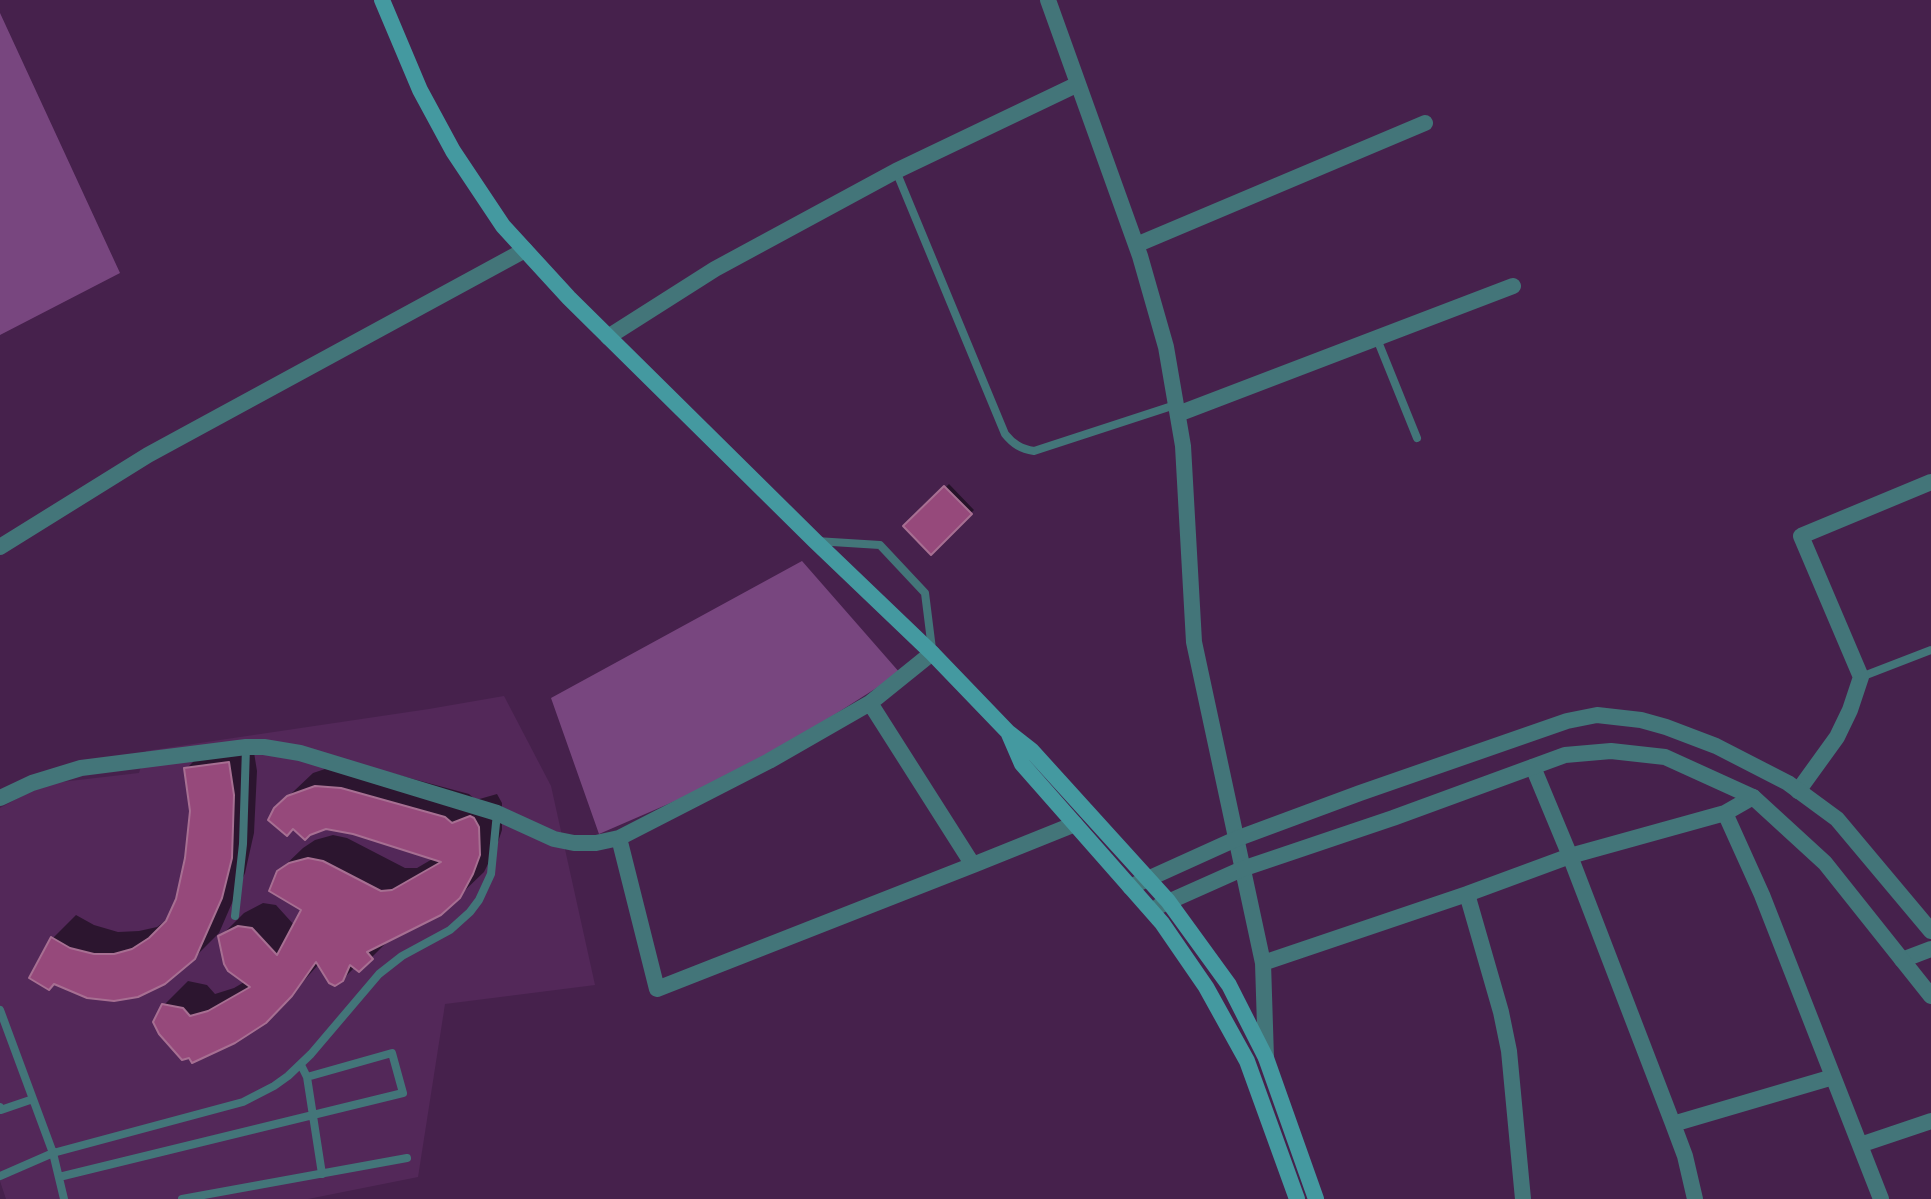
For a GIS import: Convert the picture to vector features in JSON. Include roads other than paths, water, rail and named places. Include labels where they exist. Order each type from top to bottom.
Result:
[{"type":"main road","points":[[382,0],[420,90],[453,151],[503,226],[608,337],[932,653],[1008,732],[1031,750],[1168,901],[1229,985],[1266,1058],[1316,1199]]},
{"type":"main road","points":[[1008,732],[1022,764],[1162,923],[1206,987],[1247,1061],[1297,1199]]},
{"type":"street","points":[[1048,0],[1136,245],[1166,347],[1183,446],[1194,642],[1263,963],[1266,1058]]},
{"type":"street","points":[[608,337],[715,269],[896,171],[1078,84]]},
{"type":"street","points":[[1136,245],[1425,123]]},
{"type":"street","points":[[0,547],[148,455],[525,250]]},
{"type":"street","points":[[1177,409],[1513,286]]},
{"type":"street","points":[[1798,791],[1837,737],[1861,677],[1801,536],[1931,482]]},
{"type":"street","points":[[0,798],[32,783],[81,768],[264,747],[300,753],[497,813],[554,839],[596,843],[619,838],[769,761],[870,703],[932,653]]},
{"type":"street","points":[[870,703],[973,865]]},
{"type":"street","points":[[1130,887],[1236,839],[1567,721],[1597,715],[1641,720],[1666,727],[1716,746],[1788,783],[1837,819],[1931,931]]},
{"type":"street","points":[[1150,910],[1242,869],[1565,755],[1611,751],[1665,757],[1753,797],[1825,863],[1931,996]]},
{"type":"street","points":[[1533,767],[1673,1124],[1685,1156],[1695,1199]]},
{"type":"street","points":[[1263,963],[1570,856],[1725,813],[1753,797]]},
{"type":"street","points":[[1725,813],[1762,895],[1881,1199]]},
{"type":"street","points":[[619,838],[657,989],[1075,824]]},
{"type":"street","points":[[1467,894],[1509,1051],[1523,1199]]},
{"type":"street","points":[[1902,960],[1931,949]]},
{"type":"street","points":[[1673,1124],[1833,1077]]},
{"type":"street","points":[[1860,1145],[1931,1121]]},
{"type":"lane","points":[[896,171],[1010,441],[1034,451],[1177,409]]},
{"type":"lane","points":[[1377,338],[1417,438]]},
{"type":"lane","points":[[815,541],[880,545],[925,593],[932,653]]},
{"type":"lane","points":[[1861,677],[1931,650]]},
{"type":"lane","points":[[235,916],[243,844],[246,747]]},
{"type":"lane","points":[[0,1176],[53,1153],[243,1102],[274,1086],[301,1065],[379,974],[402,956],[450,930],[470,912],[491,874],[497,813]]},
{"type":"lane","points":[[0,1010],[53,1153],[64,1199]]},
{"type":"lane","points":[[59,1177],[403,1093],[392,1053],[307,1077]]},
{"type":"lane","points":[[301,1065],[307,1077],[322,1174]]},
{"type":"lane","points":[[0,1107],[1,1110],[33,1099]]},
{"type":"lane","points":[[182,1199],[407,1158]]}]
